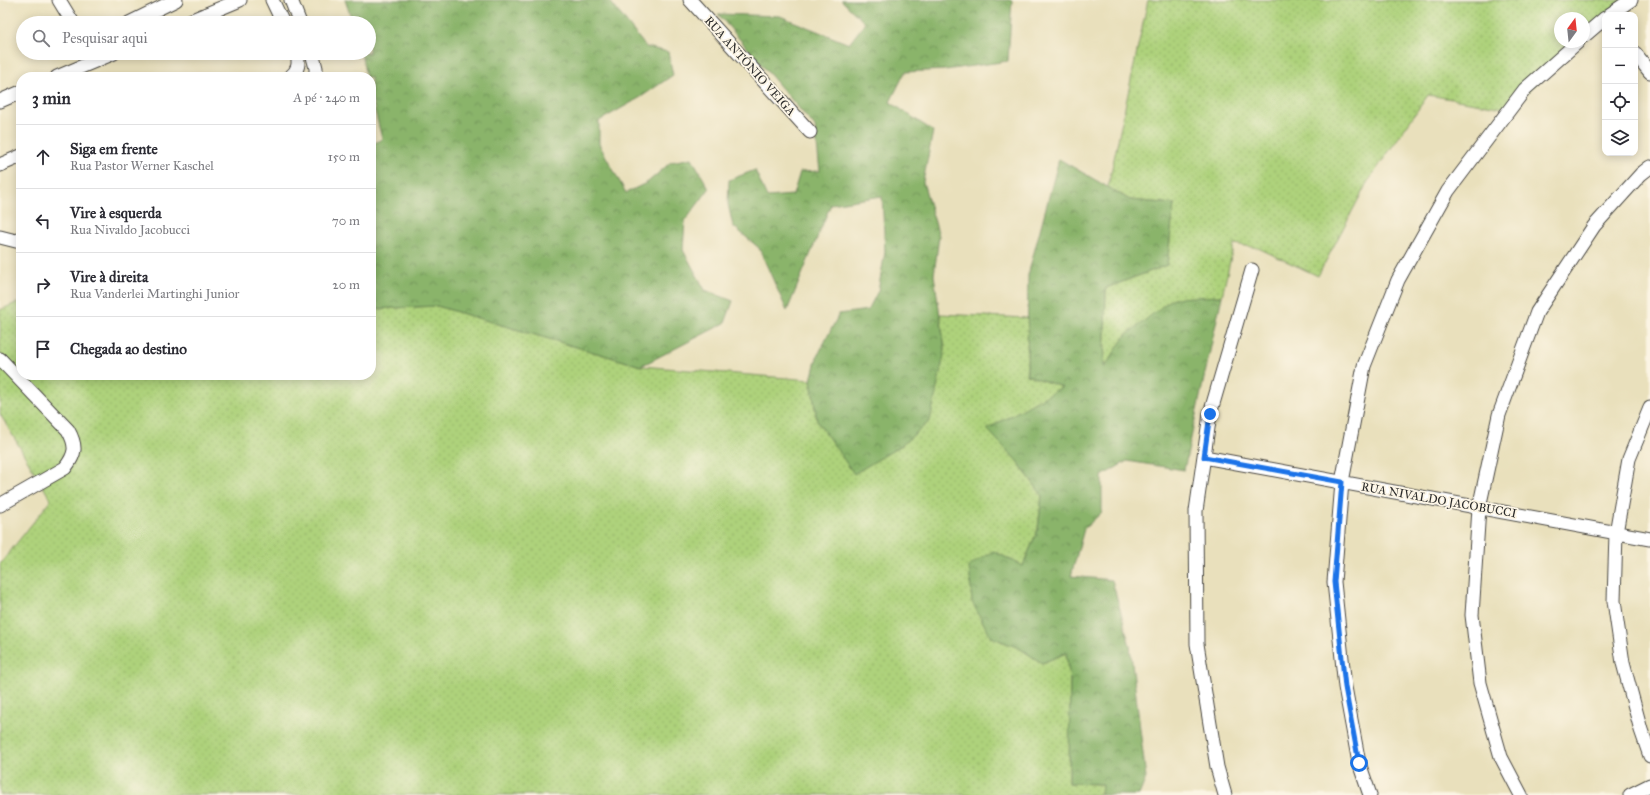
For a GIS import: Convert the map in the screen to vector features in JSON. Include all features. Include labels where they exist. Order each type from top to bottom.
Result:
[{"type":"street","points":[[59,0],[69,16]]},
{"type":"street","points":[[143,16],[176,0]]},
{"type":"street","points":[[202,16],[240,0]]},
{"type":"street","points":[[272,0],[280,16]]},
{"type":"street","points":[[291,0],[297,16]]},
{"type":"street","name":"RUA ANTÔNIO VEIGA","points":[[690,0],[810,132]]},
{"type":"street","points":[[1613,12],[1631,0]]},
{"type":"street","points":[[1590,31],[1602,21]]},
{"type":"street","points":[[1370,795],[1359,763],[1345,687],[1334,582],[1342,482],[1364,366],[1398,280],[1448,191],[1525,89],[1571,48]]},
{"type":"street","points":[[1638,57],[1650,72]]},
{"type":"street","points":[[70,72],[98,60]]},
{"type":"street","points":[[295,72],[299,63],[298,60]]},
{"type":"street","points":[[314,60],[316,72]]},
{"type":"street","points":[[0,101],[16,94]]},
{"type":"street","points":[[0,165],[16,158]]},
{"type":"street","points":[[1520,795],[1501,757],[1480,683],[1472,615],[1479,508],[1499,415],[1537,312],[1594,226],[1641,174],[1650,167]]},
{"type":"street","points":[[0,237],[16,241]]},
{"type":"street","points":[[1225,795],[1217,767],[1197,644],[1196,511],[1210,414],[1252,270]]},
{"type":"street","points":[[0,359],[16,376]]},
{"type":"street","points":[[0,505],[65,468],[72,460],[74,450],[73,439],[68,430],[20,380]]},
{"type":"street","points":[[1650,408],[1629,459],[1616,533],[1614,601],[1623,664],[1641,730],[1650,756]]},
{"type":"street","name":"RUA NIVALDO JACOBUCCI","points":[[1204,457],[1650,539]]},
{"type":"street","points":[[1630,795],[1650,785]]},
{"type":"green space","points":[[345,0],[609,0],[646,47],[668,52],[673,75],[641,97],[599,121],[599,144],[626,193],[648,182],[671,162],[692,158],[709,189],[685,221],[683,250],[705,290],[733,301],[725,323],[641,366],[437,306],[376,309],[376,142],[382,139],[376,115],[376,72],[365,72],[362,60],[376,60],[376,16],[351,16]]},
{"type":"green space","points":[[841,0],[1012,0],[1008,61],[945,70],[905,72],[890,102],[933,131],[923,182],[939,236],[934,275],[945,350],[930,421],[902,445],[854,474],[817,421],[811,380],[817,357],[839,314],[868,310],[878,291],[885,252],[882,196],[831,204],[787,311],[759,248],[733,226],[728,204],[729,180],[755,170],[767,197],[793,195],[800,172],[820,171],[815,127],[718,14],[780,16],[849,44],[865,23]]},
{"type":"green space","points":[[1148,0],[1632,0],[1617,12],[1602,12],[1602,24],[1590,33],[1590,12],[1554,12],[1554,48],[1574,48],[1510,109],[1428,95],[1367,183],[1318,276],[1258,248],[1234,244],[1222,296],[1173,298],[1104,369],[1106,288],[1167,265],[1174,204],[1130,200],[1108,187]]},
{"type":"green space","points":[[1059,159],[1130,200],[1174,204],[1167,265],[1106,288],[1104,368],[1125,336],[1173,298],[1222,296],[1184,470],[1127,461],[1102,476],[1102,512],[1084,529],[1071,576],[1112,580],[1130,646],[1146,778],[1139,795],[1101,795],[1102,784],[1069,783],[1070,680],[1066,653],[1042,663],[1019,648],[991,637],[972,602],[969,566],[993,551],[1023,566],[1038,529],[1042,495],[1017,461],[987,429],[1062,387],[1027,375],[1028,275]]},
{"type":"green space","points":[[16,303],[16,380],[376,380],[376,309],[437,306],[641,366],[811,380],[817,421],[945,350],[940,314],[1028,318],[1027,375],[1063,387],[988,429],[1017,461],[1042,495],[1038,529],[1023,566],[993,551],[991,637],[1019,648],[1042,663],[1066,653],[1070,680],[1069,783],[1102,784],[1101,795],[0,795],[0,564],[51,500],[0,414],[0,310]]},
{"type":"route","points":[[1210,414],[1204,457],[1342,482],[1334,582],[1345,687],[1359,763]]}]
